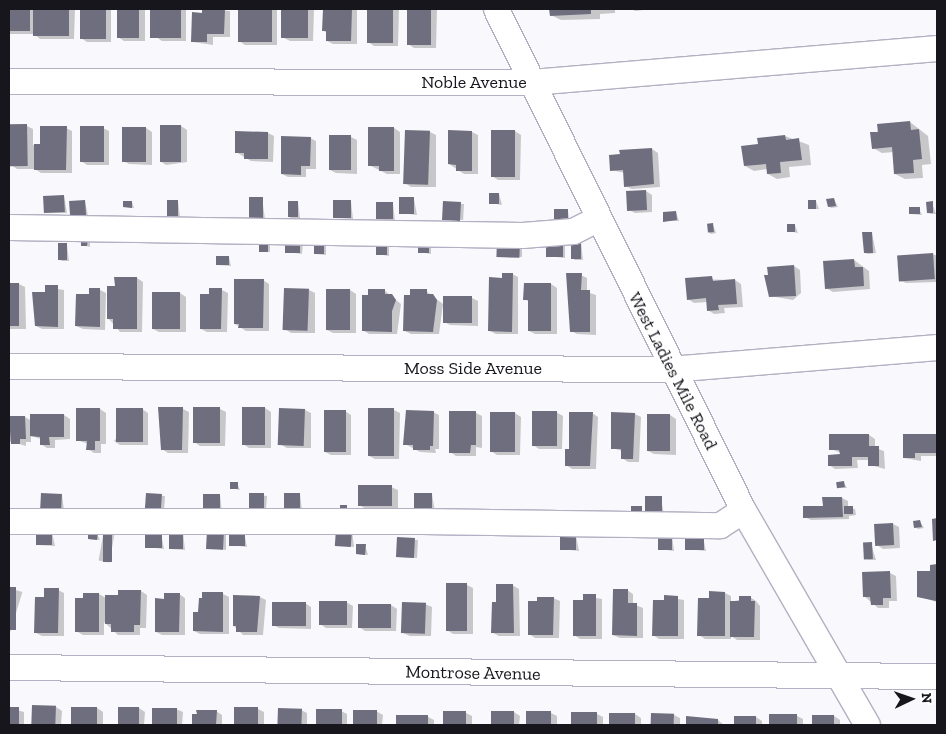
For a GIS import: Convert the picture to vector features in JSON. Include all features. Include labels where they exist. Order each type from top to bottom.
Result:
[{"type":"street","name":"West Ladies Mile Road","points":[[496,9],[670,369],[743,510],[837,677],[867,725]]},
{"type":"street","name":"Noble Avenue","points":[[9,81],[532,82],[937,48]]},
{"type":"street","points":[[9,227],[522,235],[574,231],[598,218]]},
{"type":"street","name":"Moss Side Avenue","points":[[9,366],[670,369],[937,347]]},
{"type":"street","points":[[9,521],[422,521],[720,525],[743,510]]},
{"type":"street","name":"Montrose Avenue","points":[[9,667],[837,677],[937,676]]},
{"type":"building","points":[[9,9],[30,9],[30,31],[9,31]]},
{"type":"building","points":[[33,9],[69,9],[69,36],[33,36]]},
{"type":"building","points":[[80,9],[106,9],[106,39],[80,39]]},
{"type":"building","points":[[117,9],[139,9],[139,38],[117,38]]},
{"type":"building","points":[[150,9],[181,9],[181,38],[150,38]]},
{"type":"building","points":[[202,9],[225,9],[224,34],[207,34],[207,42],[191,42],[192,12],[202,13]]},
{"type":"building","points":[[238,9],[272,9],[272,42],[238,42]]},
{"type":"building","points":[[281,9],[308,9],[308,38],[281,38]]},
{"type":"building","points":[[323,9],[352,9],[351,41],[326,41],[326,31],[322,31]]},
{"type":"building","points":[[367,9],[393,9],[393,43],[367,43]]},
{"type":"building","points":[[407,9],[431,9],[431,45],[407,45]]},
{"type":"building","points":[[549,9],[591,9],[591,14],[550,16]]},
{"type":"building","points":[[910,121],[911,130],[919,129],[922,159],[913,160],[914,173],[894,174],[892,147],[872,149],[870,132],[878,132],[877,124]]},
{"type":"building","points":[[9,124],[27,124],[28,166],[10,166]]},
{"type":"building","points":[[160,125],[181,125],[181,162],[160,162]]},
{"type":"building","points":[[40,126],[67,126],[66,170],[34,170],[34,144],[40,144]]},
{"type":"building","points":[[80,126],[104,126],[104,162],[80,162]]},
{"type":"building","points":[[122,127],[146,127],[146,162],[122,162]]},
{"type":"building","points":[[368,127],[394,127],[394,171],[379,171],[379,166],[368,166]]},
{"type":"building","points":[[405,130],[430,131],[428,185],[403,184]]},
{"type":"building","points":[[448,130],[472,131],[472,171],[456,171],[456,165],[448,164]]},
{"type":"building","points":[[491,130],[515,130],[515,177],[491,177]]},
{"type":"building","points":[[235,131],[268,132],[268,159],[244,159],[244,153],[235,153]]},
{"type":"building","points":[[329,135],[351,135],[351,170],[329,170]]},
{"type":"building","points":[[785,135],[786,140],[799,138],[802,160],[780,162],[781,173],[767,174],[766,164],[744,166],[741,146],[758,144],[757,138]]},
{"type":"building","points":[[281,136],[311,137],[310,166],[301,166],[301,175],[281,174]]},
{"type":"building","points":[[652,148],[654,184],[624,187],[623,170],[610,171],[609,155],[620,154],[619,150]]},
{"type":"building","points":[[646,190],[647,210],[627,211],[626,191]]},
{"type":"building","points":[[489,193],[499,193],[499,204],[489,204]]},
{"type":"building","points":[[64,195],[65,212],[44,213],[43,196]]},
{"type":"building","points":[[249,197],[263,197],[263,218],[249,218]]},
{"type":"building","points":[[399,197],[414,197],[414,214],[399,214]]},
{"type":"building","points":[[834,198],[836,206],[828,207],[826,199]]},
{"type":"building","points":[[85,200],[86,215],[70,216],[69,201]]},
{"type":"building","points":[[167,200],[178,200],[178,216],[167,216]]},
{"type":"building","points":[[333,200],[351,200],[351,218],[333,218]]},
{"type":"building","points":[[808,200],[816,200],[816,209],[808,209]]},
{"type":"building","points":[[123,201],[132,201],[132,208],[123,207]]},
{"type":"building","points":[[288,201],[298,201],[298,217],[288,217]]},
{"type":"building","points":[[443,201],[461,202],[460,221],[442,220]]},
{"type":"building","points":[[933,201],[933,213],[927,213],[926,202]]},
{"type":"building","points":[[376,202],[393,202],[393,219],[376,219]]},
{"type":"building","points":[[909,207],[920,207],[920,214],[909,214]]},
{"type":"building","points":[[554,209],[568,209],[568,225],[554,225]]},
{"type":"building","points":[[676,211],[677,220],[663,222],[663,212]]},
{"type":"building","points":[[713,223],[714,232],[708,233],[707,224]]},
{"type":"building","points":[[787,224],[795,224],[795,232],[787,232]]},
{"type":"building","points":[[862,232],[872,232],[873,253],[864,253]]},
{"type":"building","points":[[81,238],[88,238],[87,246],[81,246]]},
{"type":"building","points":[[285,238],[300,238],[300,253],[285,253]]},
{"type":"building","points":[[314,238],[324,238],[324,254],[314,254]]},
{"type":"building","points":[[376,238],[387,238],[387,255],[376,255]]},
{"type":"building","points":[[418,239],[429,239],[429,253],[418,253]]},
{"type":"building","points":[[259,240],[268,240],[268,252],[259,252]]},
{"type":"building","points":[[497,240],[520,241],[519,258],[496,257]]},
{"type":"building","points":[[546,241],[563,241],[563,257],[546,257]]},
{"type":"building","points":[[571,241],[581,241],[581,259],[571,259]]},
{"type":"building","points":[[58,243],[67,243],[67,260],[58,260]]},
{"type":"building","points":[[933,253],[935,279],[899,281],[897,256]]},
{"type":"building","points":[[216,256],[229,256],[229,265],[216,265]]},
{"type":"building","points":[[854,259],[855,267],[863,267],[864,286],[825,289],[823,261]]},
{"type":"building","points":[[794,265],[796,296],[769,297],[764,275],[768,275],[767,267]]},
{"type":"building","points":[[502,273],[513,273],[512,332],[488,331],[489,277],[502,278]]},
{"type":"building","points":[[566,273],[582,273],[581,290],[590,290],[590,332],[570,332]]},
{"type":"building","points":[[712,276],[713,281],[735,279],[737,304],[718,305],[719,310],[707,311],[706,298],[687,300],[685,278]]},
{"type":"building","points":[[114,277],[137,277],[137,329],[113,329],[113,319],[107,319],[107,286],[115,286]]},
{"type":"building","points":[[234,279],[264,279],[263,328],[238,328],[239,324],[234,324]]},
{"type":"building","points":[[9,283],[19,283],[19,326],[9,326]]},
{"type":"building","points":[[524,283],[551,283],[551,331],[528,331],[528,300],[523,300]]},
{"type":"building","points":[[45,285],[58,285],[58,327],[35,326],[32,292],[45,292]]},
{"type":"building","points":[[89,288],[100,288],[100,327],[75,326],[76,294],[89,294]]},
{"type":"building","points":[[209,288],[222,288],[221,329],[200,329],[200,294],[209,294]]},
{"type":"building","points":[[284,288],[309,289],[308,331],[283,330]]},
{"type":"building","points":[[326,289],[350,289],[350,330],[326,330]]},
{"type":"building","points":[[368,289],[385,289],[385,294],[392,294],[396,300],[392,311],[392,332],[362,331],[362,295],[368,295]]},
{"type":"building","points":[[410,289],[427,289],[427,294],[433,294],[437,300],[433,332],[403,331],[404,295],[410,295]]},
{"type":"building","points":[[152,292],[180,292],[180,329],[152,329]]},
{"type":"building","points":[[443,296],[472,296],[472,323],[443,323]]},
{"type":"building","points":[[158,407],[183,407],[182,450],[161,450]]},
{"type":"building","points":[[193,407],[220,407],[220,443],[193,443]]},
{"type":"building","points":[[242,407],[265,407],[265,445],[242,445]]},
{"type":"building","points":[[76,408],[100,408],[100,441],[95,441],[95,450],[86,450],[87,441],[76,441]]},
{"type":"building","points":[[116,408],[143,408],[143,442],[116,442]]},
{"type":"building","points":[[279,408],[305,409],[304,446],[278,445]]},
{"type":"building","points":[[368,408],[394,408],[394,456],[368,456]]},
{"type":"building","points":[[324,410],[346,410],[346,452],[324,452]]},
{"type":"building","points":[[406,410],[434,411],[433,446],[430,446],[430,450],[413,450],[413,445],[403,445]]},
{"type":"building","points":[[449,411],[476,411],[476,445],[471,445],[470,453],[449,453]]},
{"type":"building","points":[[532,411],[557,411],[557,446],[532,446]]},
{"type":"building","points":[[490,412],[515,412],[515,452],[490,452]]},
{"type":"building","points":[[569,412],[593,412],[590,466],[565,466],[565,449],[569,449]]},
{"type":"building","points":[[611,412],[635,413],[633,459],[621,459],[621,449],[611,449]]},
{"type":"building","points":[[30,414],[64,414],[64,437],[49,437],[50,445],[40,445],[40,437],[30,436]]},
{"type":"building","points":[[647,414],[670,414],[670,451],[647,451]]},
{"type":"building","points":[[9,416],[25,416],[26,439],[20,439],[20,444],[11,444]]},
{"type":"building","points":[[829,434],[869,434],[869,446],[879,446],[879,466],[868,466],[868,457],[852,457],[852,466],[828,466],[828,455],[840,454],[839,450],[829,450]]},
{"type":"building","points":[[903,434],[937,434],[937,453],[915,453],[915,458],[903,458]]},
{"type":"building","points":[[844,481],[845,487],[837,488],[836,482]]},
{"type":"building","points":[[230,482],[238,482],[238,489],[230,489]]},
{"type":"building","points":[[358,485],[392,485],[392,506],[358,506]]},
{"type":"building","points":[[41,493],[62,494],[61,510],[40,509]]},
{"type":"building","points":[[146,493],[162,494],[161,511],[145,510]]},
{"type":"building","points":[[249,493],[264,493],[264,509],[249,509]]},
{"type":"building","points":[[284,493],[300,493],[300,509],[284,509]]},
{"type":"building","points":[[414,493],[432,493],[432,511],[414,511]]},
{"type":"building","points":[[203,494],[220,494],[220,511],[203,511]]},
{"type":"building","points":[[645,496],[662,496],[662,514],[645,514]]},
{"type":"building","points":[[822,497],[842,497],[843,517],[803,518],[803,506],[823,506]]},
{"type":"building","points":[[340,505],[347,505],[347,512],[340,512]]},
{"type":"building","points":[[631,506],[642,506],[642,514],[631,514]]},
{"type":"building","points":[[844,506],[853,506],[853,514],[844,514]]},
{"type":"building","points":[[937,518],[937,540],[933,541],[932,519]]},
{"type":"building","points":[[920,520],[922,527],[914,528],[913,521]]},
{"type":"building","points":[[893,523],[894,545],[875,546],[874,524]]},
{"type":"building","points":[[103,529],[112,529],[112,562],[103,562]]},
{"type":"building","points":[[336,529],[352,530],[351,547],[335,546]]},
{"type":"building","points":[[36,530],[52,530],[52,545],[36,545]]},
{"type":"building","points":[[207,530],[224,531],[223,550],[206,549]]},
{"type":"building","points":[[145,531],[162,531],[162,548],[145,548]]},
{"type":"building","points":[[169,531],[183,531],[183,549],[169,549]]},
{"type":"building","points":[[229,531],[245,531],[245,546],[229,546]]},
{"type":"building","points":[[88,532],[98,532],[97,540],[88,539]]},
{"type":"building","points":[[560,534],[576,534],[576,550],[560,550]]},
{"type":"building","points":[[658,534],[672,534],[672,550],[658,550]]},
{"type":"building","points":[[685,535],[704,535],[704,550],[685,550]]},
{"type":"building","points":[[397,537],[415,538],[414,558],[396,557]]},
{"type":"building","points":[[863,542],[872,542],[873,559],[864,559]]},
{"type":"building","points":[[356,544],[366,544],[365,555],[356,554]]},
{"type":"building","points":[[937,564],[936,601],[917,597],[917,571],[930,571],[930,565]]},
{"type":"building","points":[[890,571],[891,598],[883,598],[883,605],[871,605],[870,597],[863,597],[862,572]]},
{"type":"building","points":[[446,583],[467,583],[467,631],[446,631]]},
{"type":"building","points":[[496,584],[513,584],[514,633],[491,633],[492,602],[496,602]]},
{"type":"building","points":[[9,587],[16,587],[16,630],[9,630]]},
{"type":"building","points":[[44,588],[59,588],[58,633],[34,633],[35,597],[44,597]]},
{"type":"building","points":[[613,589],[628,589],[628,603],[637,603],[637,636],[612,635]]},
{"type":"building","points":[[118,590],[141,590],[140,625],[134,625],[134,632],[111,632],[111,624],[105,624],[105,595],[118,595]]},
{"type":"building","points":[[709,591],[725,592],[725,636],[697,636],[698,598],[709,598]]},
{"type":"building","points":[[202,592],[223,592],[223,632],[193,631],[193,612],[198,612],[199,598],[202,598]]},
{"type":"building","points":[[83,593],[99,593],[99,632],[75,632],[75,598],[83,598]]},
{"type":"building","points":[[164,593],[180,593],[179,632],[155,632],[155,598],[164,599]]},
{"type":"building","points":[[583,594],[596,594],[596,636],[573,636],[573,600],[583,600]]},
{"type":"building","points":[[233,595],[260,596],[257,632],[236,632],[236,626],[233,626]]},
{"type":"building","points":[[664,595],[678,596],[678,636],[652,636],[653,600],[664,600]]},
{"type":"building","points":[[739,596],[751,596],[751,601],[755,601],[754,637],[730,637],[730,601],[739,601]]},
{"type":"building","points":[[537,597],[554,597],[553,635],[528,635],[528,601],[537,601]]},
{"type":"building","points":[[319,601],[347,601],[347,625],[319,625]]},
{"type":"building","points":[[272,602],[306,602],[306,626],[272,626]]},
{"type":"building","points":[[402,602],[426,603],[425,634],[401,633]]},
{"type":"building","points":[[358,604],[391,604],[391,628],[358,628]]},
{"type":"building","points":[[32,705],[56,706],[55,725],[31,725]]},
{"type":"building","points":[[9,707],[19,707],[19,725],[9,725]]},
{"type":"building","points":[[71,707],[97,707],[97,725],[71,725]]},
{"type":"building","points":[[118,707],[139,707],[139,725],[118,725]]},
{"type":"building","points":[[234,707],[258,707],[258,725],[234,725]]},
{"type":"building","points":[[152,708],[177,708],[177,725],[152,725]]},
{"type":"building","points":[[278,708],[302,709],[301,725],[277,725]]},
{"type":"building","points":[[316,709],[342,709],[342,725],[316,725]]},
{"type":"building","points":[[196,710],[217,710],[216,725],[192,725],[192,714],[197,714]]},
{"type":"building","points":[[353,710],[377,710],[377,725],[353,725]]},
{"type":"building","points":[[443,711],[466,711],[466,725],[443,725]]},
{"type":"building","points":[[491,711],[514,711],[514,725],[491,725]]},
{"type":"building","points":[[526,711],[551,711],[551,725],[526,725]]},
{"type":"building","points":[[571,712],[597,712],[597,725],[571,725]]},
{"type":"building","points":[[609,713],[635,713],[635,725],[609,725]]},
{"type":"building","points":[[651,713],[674,714],[674,725],[651,725]]},
{"type":"building","points":[[769,714],[797,714],[797,725],[769,725]]},
{"type":"building","points":[[396,715],[428,715],[428,725],[396,725]]},
{"type":"building","points":[[812,715],[834,715],[834,725],[812,725]]},
{"type":"building","points":[[686,716],[718,719],[718,725],[686,725]]},
{"type":"building","points":[[734,716],[756,716],[756,725],[734,725]]}]
